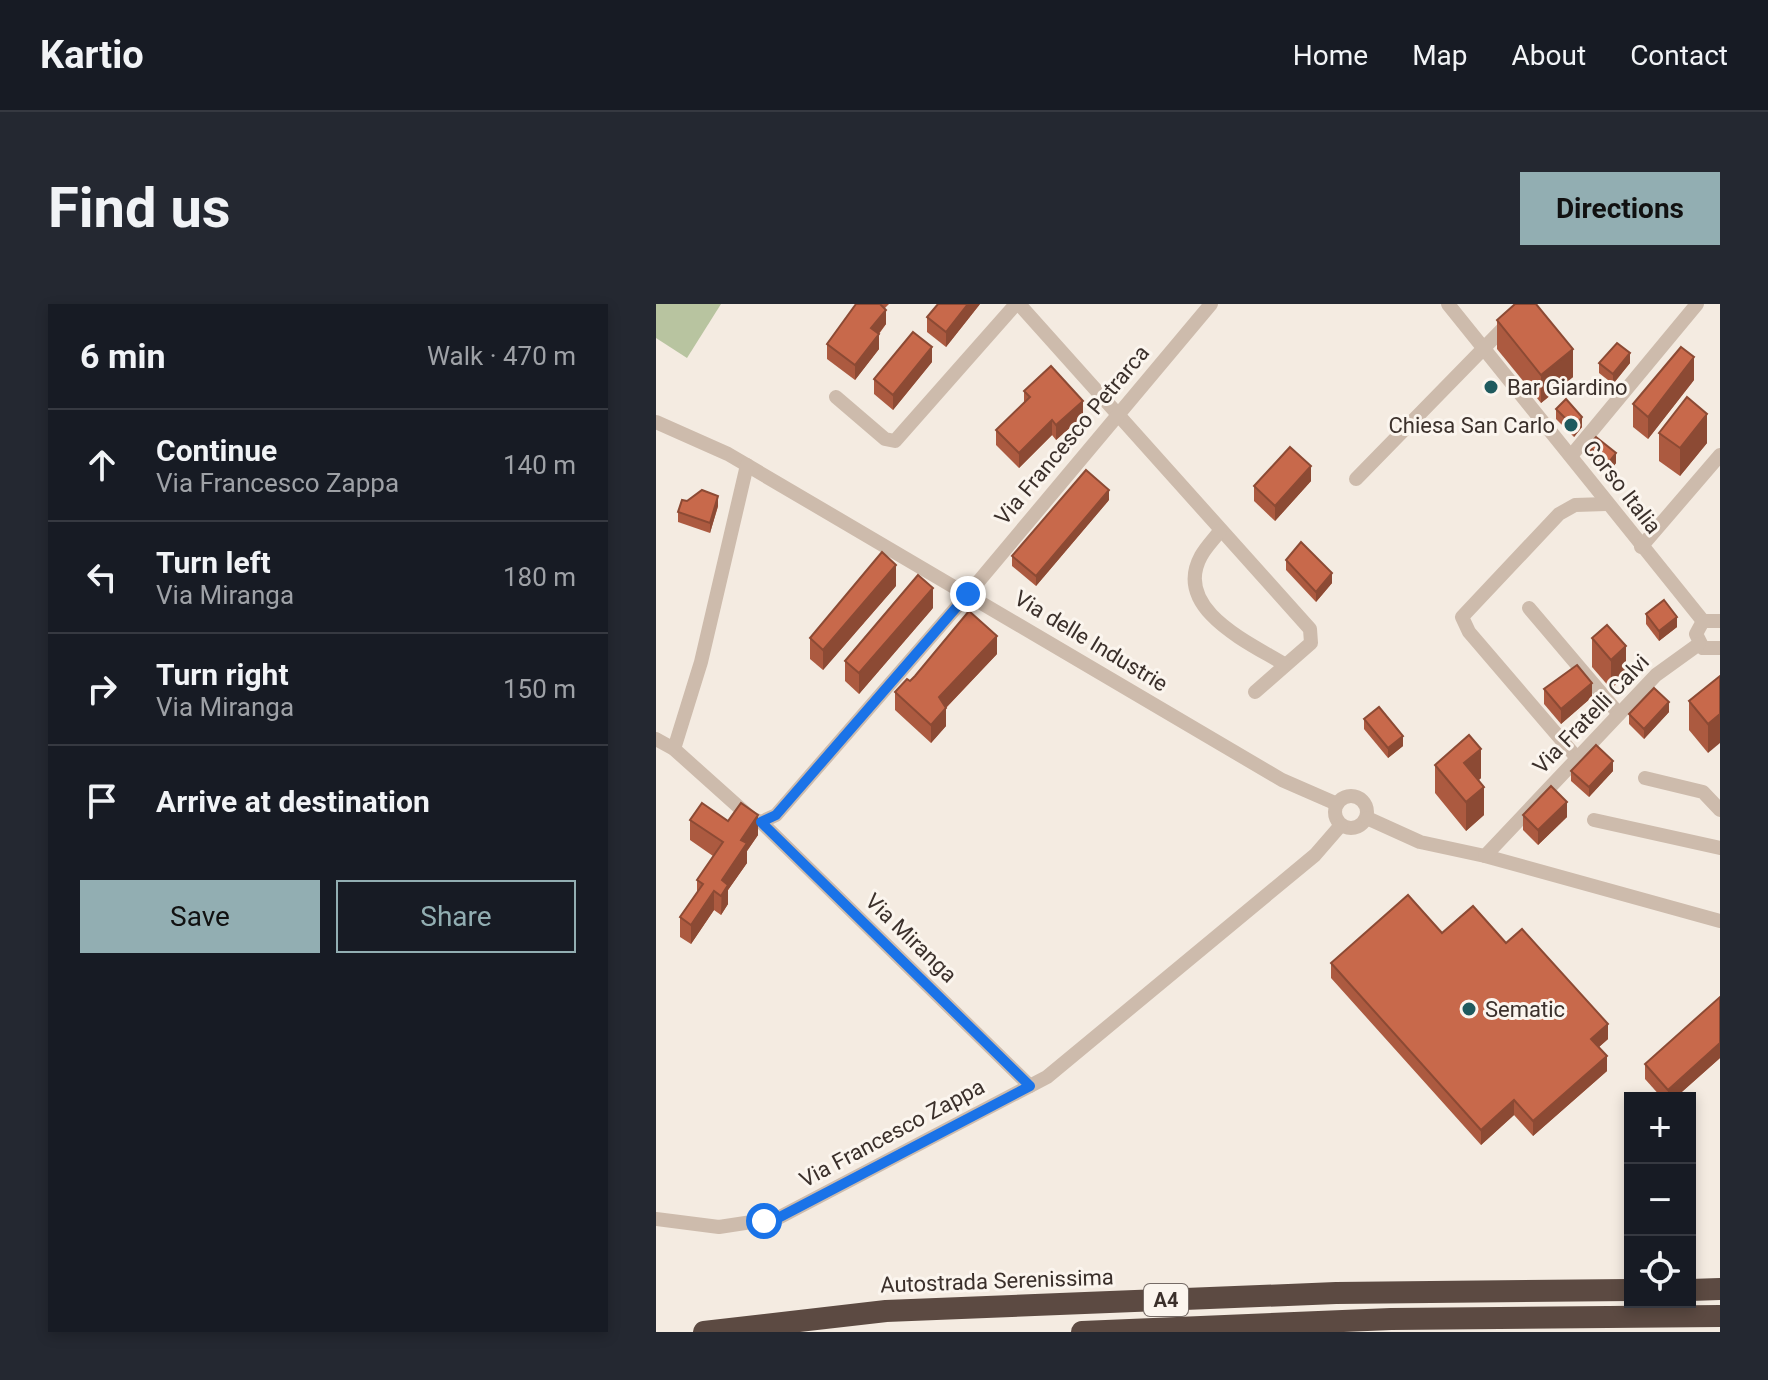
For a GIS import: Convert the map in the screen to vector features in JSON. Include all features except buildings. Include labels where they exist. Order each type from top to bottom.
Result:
[{"type":"highway","points":[[1696,1290],[1720,1289]]},
{"type":"highway","name":"Autostrada Serenissima","points":[[704,1332],[886,1311],[1336,1293],[1624,1290]]},
{"type":"highway","name":"A4","points":[[1082,1332],[1391,1319],[1720,1316]]},
{"type":"street","points":[[836,397],[885,439],[895,441],[1017,304],[1118,412],[1220,531],[1310,629],[1311,643],[1255,692]]},
{"type":"street","name":"Via Francesco Petrarca","points":[[968,594],[1211,304]]},
{"type":"street","name":"Corso Italia","points":[[1448,304],[1703,621]]},
{"type":"street","points":[[1356,479],[1527,304]]},
{"type":"street","points":[[1571,456],[1697,304]]},
{"type":"street","name":"Via delle Industrie","points":[[656,422],[747,465],[1282,780],[1337,804],[1344,797],[1358,797],[1365,804],[1367,818],[1420,842],[1485,856],[1720,921]]},
{"type":"street","points":[[1641,547],[1720,455]]},
{"type":"street","points":[[674,749],[701,662],[747,465]]},
{"type":"street","points":[[1577,758],[1469,632],[1462,617],[1559,514],[1575,505],[1606,504]]},
{"type":"street","points":[[1220,531],[1200,558],[1195,583],[1202,603],[1218,624],[1284,664]]},
{"type":"street","points":[[756,820],[776,815],[968,594]]},
{"type":"street","points":[[1529,608],[1619,714]]},
{"type":"street","points":[[1720,621],[1703,621],[1696,634],[1699,644],[1708,650],[1720,648]]},
{"type":"street","name":"Via Fratelli Calvi","points":[[1485,856],[1656,675],[1699,644]]},
{"type":"street","name":"Via Miranga","points":[[656,739],[674,749],[756,820],[1030,1086]]},
{"type":"street","points":[[1645,778],[1703,792],[1720,810]]},
{"type":"street","points":[[1337,804],[1334,813],[1341,825],[1356,828],[1367,818]]},
{"type":"street","points":[[1594,820],[1720,848]]},
{"type":"street","name":"Via Francesco Zappa","points":[[656,1219],[719,1227],[778,1218],[1047,1077],[1315,855],[1341,825]]},
{"type":"green space","points":[[656,304],[721,304],[687,358],[656,338]]},
{"type":"place","name":"Bar Giardino","points":[[1491,387]]},
{"type":"place","name":"Chiesa San Carlo","points":[[1571,425]]},
{"type":"place","name":"Sematic","points":[[1469,1009]]},
{"type":"route","points":[[764,1221],[778,1218],[1030,1086],[761,822],[776,815],[968,594]]}]
